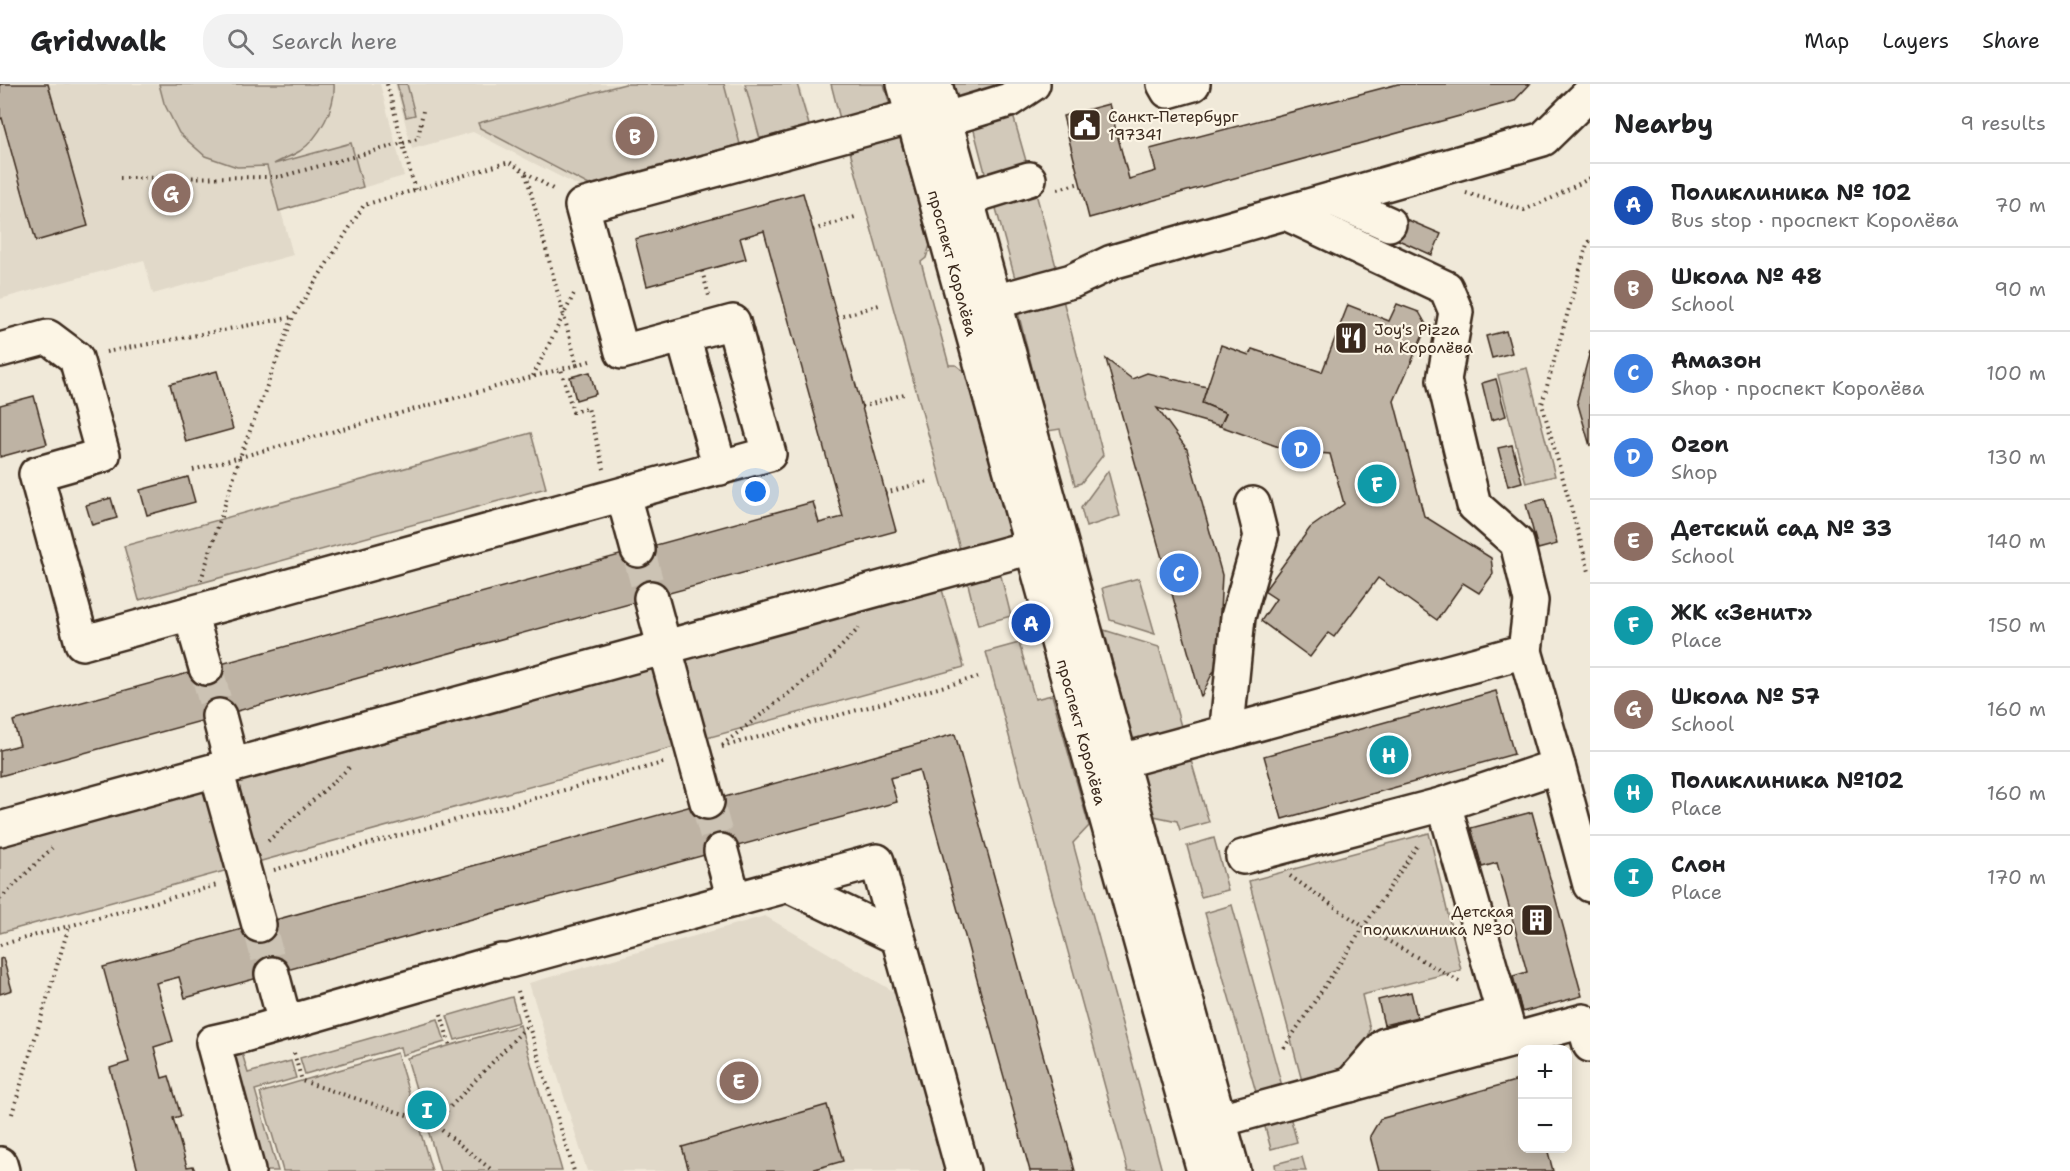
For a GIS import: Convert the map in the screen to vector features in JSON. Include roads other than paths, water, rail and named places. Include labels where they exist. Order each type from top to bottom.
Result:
[{"type":"street","name":"проспект Королёва","points":[[904,84],[930,111],[967,198],[981,305],[1032,547],[1106,764]]},
{"type":"street","points":[[0,350],[48,337],[76,358],[103,455],[36,474],[82,643],[769,454],[733,322],[622,352],[582,206],[930,111],[1009,100],[1033,84]]},
{"type":"street","points":[[1164,84],[1168,91],[1193,84]]},
{"type":"street","points":[[981,305],[1072,281],[1112,262],[1543,139],[1590,93]]},
{"type":"street","name":"проспект Королёва","points":[[930,111],[1106,764],[1206,1124],[1233,1171]]},
{"type":"street","points":[[967,198],[1038,186]]},
{"type":"street","points":[[1333,199],[1389,224]]},
{"type":"street","points":[[1286,213],[1446,288],[1456,312],[1444,380],[1474,505],[1517,543],[1531,601],[1525,651],[1590,885]]},
{"type":"street","points":[[683,336],[720,468]]},
{"type":"street","points":[[617,496],[638,549]]},
{"type":"street","points":[[1231,731],[1228,717],[1238,617],[1261,536],[1253,504]]},
{"type":"street","points":[[0,829],[1032,547]]},
{"type":"street","points":[[651,598],[707,802]]},
{"type":"street","points":[[190,613],[206,668]]},
{"type":"street","points":[[1106,764],[1525,651]]},
{"type":"street","points":[[219,716],[224,767],[244,871],[259,925]]},
{"type":"street","points":[[1250,855],[1444,804],[1558,766]]},
{"type":"street","points":[[1444,804],[1505,1020]]},
{"type":"street","points":[[721,851],[734,900]]},
{"type":"street","points":[[248,1171],[213,1042],[501,961],[509,961],[877,861],[963,1171]]},
{"type":"street","points":[[788,885],[898,938]]},
{"type":"street","points":[[272,974],[285,1023]]},
{"type":"street","points":[[1206,1124],[1350,1085],[1505,1020],[1584,1021],[1590,1045]]},
{"type":"street","name":"проспект Королёва","points":[[1204,1171],[1206,1124]]},
{"type":"street","points":[[0,1164],[2,1171]]},
{"type":"tunnel","points":[[638,550],[651,598]]},
{"type":"tunnel","points":[[206,668],[219,716]]},
{"type":"tunnel","points":[[707,802],[721,851]]},
{"type":"tunnel","points":[[259,925],[272,974]]},
{"type":"place","name":"Санкт-Петербург 197341","points":[[1085,125]]},
{"type":"place","name":"Школа № 48","points":[[635,136]]},
{"type":"place","name":"Школа № 57","points":[[171,193]]},
{"type":"place","name":"Joy's Pizza на Королёва","points":[[1351,338]]},
{"type":"place","name":"Ozon","points":[[1301,449]]},
{"type":"place","name":"ЖК «Зенит»","points":[[1377,484]]},
{"type":"place","name":"Амазон","points":[[1179,573]]},
{"type":"place","name":"Поликлиника № 102","points":[[1031,623]]},
{"type":"place","name":"Поликлиника №102","points":[[1389,755]]},
{"type":"place","name":"Детская поликлиника №30","points":[[1537,920]]},
{"type":"place","name":"Детский сад № 33","points":[[739,1081]]},
{"type":"place","name":"Слон","points":[[427,1110]]}]
